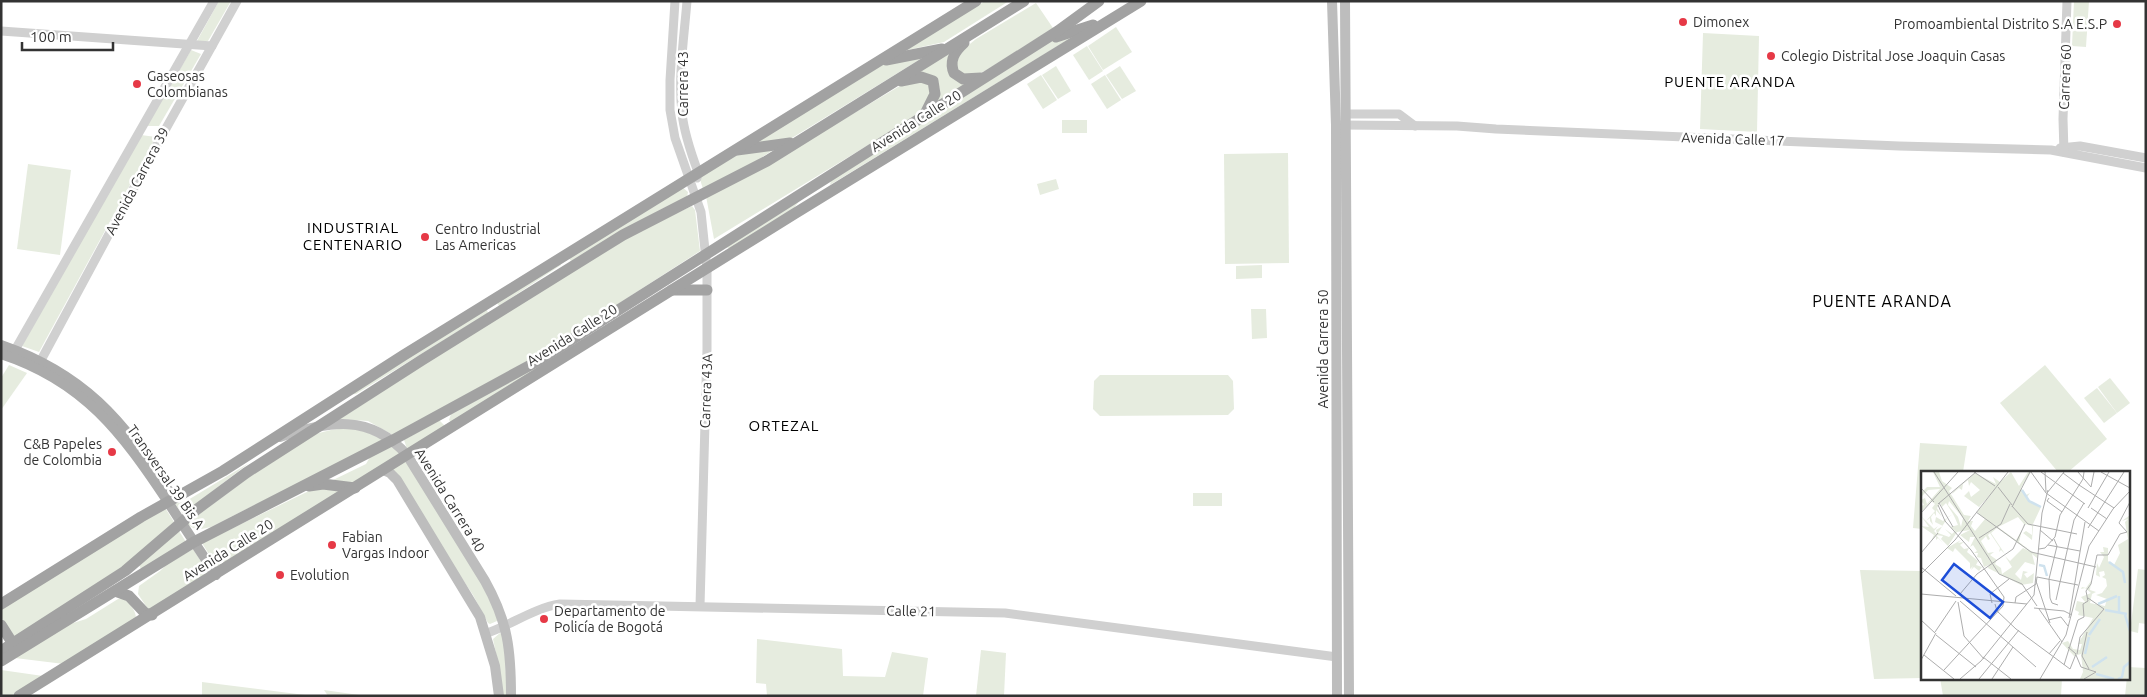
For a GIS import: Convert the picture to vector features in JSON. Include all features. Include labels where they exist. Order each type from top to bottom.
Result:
[{"type":"highway","points":[[1,604],[213,477],[733,150],[976,1]]},
{"type":"highway","points":[[1,651],[125,571],[181,523],[246,473],[318,427],[561,273],[648,221],[757,167],[1024,1]]},
{"type":"highway","name":"Avenida Calle 20","points":[[1,661],[194,542],[393,440],[538,361],[1042,41],[1099,1]]},
{"type":"highway","name":"Avenida Calle 20","points":[[20,696],[794,214],[1141,1]]},
{"type":"highway","points":[[1042,41],[1110,20]]},
{"type":"highway","points":[[982,27],[954,54],[951,67],[954,73],[963,79],[985,77]]},
{"type":"highway","points":[[880,61],[948,48]]},
{"type":"highway","points":[[890,84],[921,77],[933,81],[935,94],[924,116]]},
{"type":"highway","points":[[733,150],[797,142]]},
{"type":"highway","points":[[794,214],[813,186]]},
{"type":"highway","points":[[717,247],[735,251]]},
{"type":"highway","points":[[561,273],[564,257]]},
{"type":"highway","points":[[672,290],[707,290]]},
{"type":"highway","points":[[339,396],[356,403]]},
{"type":"highway","points":[[442,414],[451,428]]},
{"type":"highway","points":[[246,473],[273,439]]},
{"type":"highway","points":[[300,488],[323,484],[355,488]]},
{"type":"highway","points":[[115,591],[130,596],[145,613],[152,614]]},
{"type":"highway","points":[[1,625],[13,644]]},
{"type":"main road","name":"Avenida Carrera 50","points":[[1332,1],[1341,125],[1349,696]]},
{"type":"main road","name":"Avenida Carrera 50","points":[[1338,696],[1341,125],[1346,114],[1345,1]]},
{"type":"main road","points":[[1,345],[15,350],[38,365]]},
{"type":"main road","points":[[1,354],[38,365]]},
{"type":"main road","name":"Transversal 39 Bis A","points":[[38,365],[104,417],[129,445],[172,500],[181,523],[216,575]]},
{"type":"main road","name":"Avenida Carrera 40","points":[[273,439],[318,427],[342,423],[355,424],[378,431],[393,440],[407,456],[485,581],[506,626],[510,655],[511,696]]},
{"type":"main road","points":[[383,470],[390,473],[397,480],[467,593],[487,633],[495,666],[499,696]]},
{"type":"street","name":"Avenida Carrera 39","points":[[15,350],[214,1]]},
{"type":"street","name":"Avenida Carrera 39","points":[[38,365],[237,1]]},
{"type":"street","name":"Carrera 43","points":[[675,1],[670,110],[675,138],[694,175]]},
{"type":"street","name":"Carrera 43","points":[[686,1],[681,81],[682,112],[694,175]]},
{"type":"street","name":"Carrera 60","points":[[2064,150],[2063,119],[2068,1]]},
{"type":"street","points":[[1,31],[212,46]]},
{"type":"street","name":"Avenida Calle 17","points":[[1346,114],[1395,114],[1406,117],[1415,126]]},
{"type":"street","name":"Avenida Calle 17","points":[[1341,125],[1415,126],[2064,150],[2146,168]]},
{"type":"street","name":"Avenida Calle 17","points":[[2064,150],[2080,146],[2146,158]]},
{"type":"street","name":"Carrera 43A","points":[[694,175],[696,196],[702,218],[707,290],[700,606]]},
{"type":"street","name":"Calle 21","points":[[487,633],[542,608],[560,604],[1005,613],[1338,657]]},
{"type":"shaded area","points":[[219,1],[231,1],[208,41],[197,41]]},
{"type":"shaded area","points":[[985,1],[1009,1],[944,42],[903,51]]},
{"type":"shaded area","points":[[2074,1],[2089,1],[2086,47],[2072,46]]},
{"type":"shaded area","points":[[1036,3],[1053,28],[985,71],[977,74],[961,74],[955,62],[965,48],[976,39]]},
{"type":"shaded area","points":[[1116,27],[1132,52],[1103,70],[1088,46]]},
{"type":"shaded area","points":[[1079,33],[830,185],[831,180],[1044,43]]},
{"type":"shaded area","points":[[1703,33],[1759,36],[1757,132],[1700,129]]},
{"type":"shaded area","points":[[1087,46],[1103,71],[1089,80],[1073,55]]},
{"type":"shaded area","points":[[954,48],[948,58],[969,82],[934,104],[940,92],[938,81],[913,74]]},
{"type":"shaded area","points":[[191,50],[201,54],[159,126],[147,126]]},
{"type":"shaded area","points":[[927,55],[787,141],[750,146],[887,62]]},
{"type":"shaded area","points":[[1056,66],[1071,91],[1058,99],[1042,75]]},
{"type":"shaded area","points":[[1120,66],[1136,91],[1122,99],[1106,75]]},
{"type":"shaded area","points":[[1041,75],[1057,100],[1043,109],[1027,84]]},
{"type":"shaded area","points":[[1105,75],[1121,100],[1107,109],[1091,84]]},
{"type":"shaded area","points":[[912,80],[924,80],[932,90],[919,114],[714,239],[706,196],[758,170]]},
{"type":"shaded area","points":[[1062,120],[1087,120],[1087,133],[1062,133]]},
{"type":"shaded area","points":[[141,135],[156,137],[39,352],[22,346]]},
{"type":"shaded area","points":[[776,148],[758,160],[703,189],[699,176],[733,156]]},
{"type":"shaded area","points":[[1288,153],[1289,263],[1225,264],[1224,154]]},
{"type":"shaded area","points":[[28,164],[71,170],[60,255],[17,249]]},
{"type":"shaded area","points":[[1056,179],[1059,189],[1040,195],[1037,184]]},
{"type":"shaded area","points":[[682,187],[688,192],[687,197],[660,210],[571,261],[568,257]]},
{"type":"shaded area","points":[[801,199],[789,214],[733,249],[725,247]]},
{"type":"shaded area","points":[[692,206],[695,210],[700,251],[542,353],[393,435],[368,421],[340,419],[451,347],[642,229]]},
{"type":"shaded area","points":[[560,262],[561,265],[499,306],[496,301]]},
{"type":"shaded area","points":[[1262,265],[1262,278],[1236,279],[1236,266]]},
{"type":"shaded area","points":[[486,307],[488,313],[356,394],[344,395]]},
{"type":"shaded area","points":[[1251,309],[1266,309],[1267,338],[1252,339]]},
{"type":"shaded area","points":[[9,365],[27,373],[1,410],[1,378]]},
{"type":"shaded area","points":[[2045,365],[2107,439],[2069,471],[2057,471],[2000,403]]},
{"type":"shaded area","points":[[539,366],[544,366],[451,422],[449,420],[451,414]]},
{"type":"shaded area","points":[[1100,375],[1228,375],[1233,381],[1234,409],[1228,415],[1100,416],[1093,409],[1094,381]]},
{"type":"shaded area","points":[[2110,378],[2130,403],[2117,413],[2098,387]]},
{"type":"shaded area","points":[[2097,388],[2117,413],[2104,423],[2084,398]]},
{"type":"shaded area","points":[[439,420],[445,426],[407,449],[404,440]]},
{"type":"shaded area","points":[[348,428],[362,430],[384,440],[211,527],[197,530],[186,524],[248,478],[315,434]]},
{"type":"shaded area","points":[[1920,443],[1967,446],[1963,471],[1921,471],[1921,529],[1913,528]]},
{"type":"shaded area","points":[[393,446],[402,456],[355,483],[331,481],[366,464],[370,457]]},
{"type":"shaded area","points":[[406,460],[482,584],[498,618],[497,621],[488,623],[473,595],[390,470]]},
{"type":"shaded area","points":[[249,463],[183,514],[175,504],[188,500]]},
{"type":"shaded area","points":[[315,488],[334,489],[342,493],[218,569],[202,543]]},
{"type":"shaded area","points":[[1193,493],[1222,493],[1222,506],[1193,506]]},
{"type":"shaded area","points":[[164,506],[174,522],[125,565],[14,638],[1,617],[1,609]]},
{"type":"shaded area","points":[[179,531],[186,542],[141,569],[139,565]]},
{"type":"shaded area","points":[[193,549],[209,574],[153,609],[148,609],[138,594],[139,586],[166,565]]},
{"type":"shaded area","points":[[2138,569],[2146,570],[2146,624],[2139,623],[2138,633],[2130,631]]},
{"type":"shaded area","points":[[1860,570],[1921,571],[1921,678],[1874,679]]},
{"type":"shaded area","points":[[122,598],[132,606],[136,618],[64,664],[15,658],[70,624],[86,619]]},
{"type":"shaded area","points":[[500,633],[504,637],[507,696],[502,696],[500,672],[493,639]]},
{"type":"shaded area","points":[[757,639],[842,649],[843,676],[885,677],[892,652],[928,658],[923,696],[767,696],[766,684],[756,683]]},
{"type":"shaded area","points":[[981,650],[1006,653],[1004,696],[976,696]]},
{"type":"shaded area","points":[[2130,667],[2146,668],[2146,696],[2125,696],[2127,680],[2130,680]]},
{"type":"shaded area","points":[[1,670],[43,676],[11,696],[1,696]]},
{"type":"shaded area","points":[[1940,680],[2062,680],[2061,696],[1943,696]]},
{"type":"shaded area","points":[[202,682],[313,696],[206,696],[202,695]]},
{"type":"shaded area","points":[[324,690],[366,696],[328,696]]},
{"type":"place","name":"Dimonex","points":[[1683,22]]},
{"type":"place","name":"Promoambiental Distrito S.A E.S.P","points":[[2117,24]]},
{"type":"place","name":"Colegio Distrital Jose Joaquin Casas","points":[[1771,56]]},
{"type":"place","name":"Gaseosas Colombianas","points":[[137,84]]},
{"type":"place","name":"Centro Industrial Las Americas","points":[[425,237]]},
{"type":"place","name":"C&B Papeles de Colombia","points":[[112,452]]},
{"type":"place","name":"Fabian Vargas Indoor","points":[[332,545]]},
{"type":"place","name":"Evolution","points":[[280,575]]},
{"type":"place","name":"Departamento de Policía de Bogotá","points":[[544,619]]},
{"type":"district","name":"PUENTE ARANDA","points":[[1730,81]]},
{"type":"district","name":"INDUSTRIAL CENTENARIO","points":[[353,236]]},
{"type":"district","name":"PUENTE ARANDA","points":[[1882,301]]},
{"type":"district","name":"ORTEZAL","points":[[784,425]]}]
